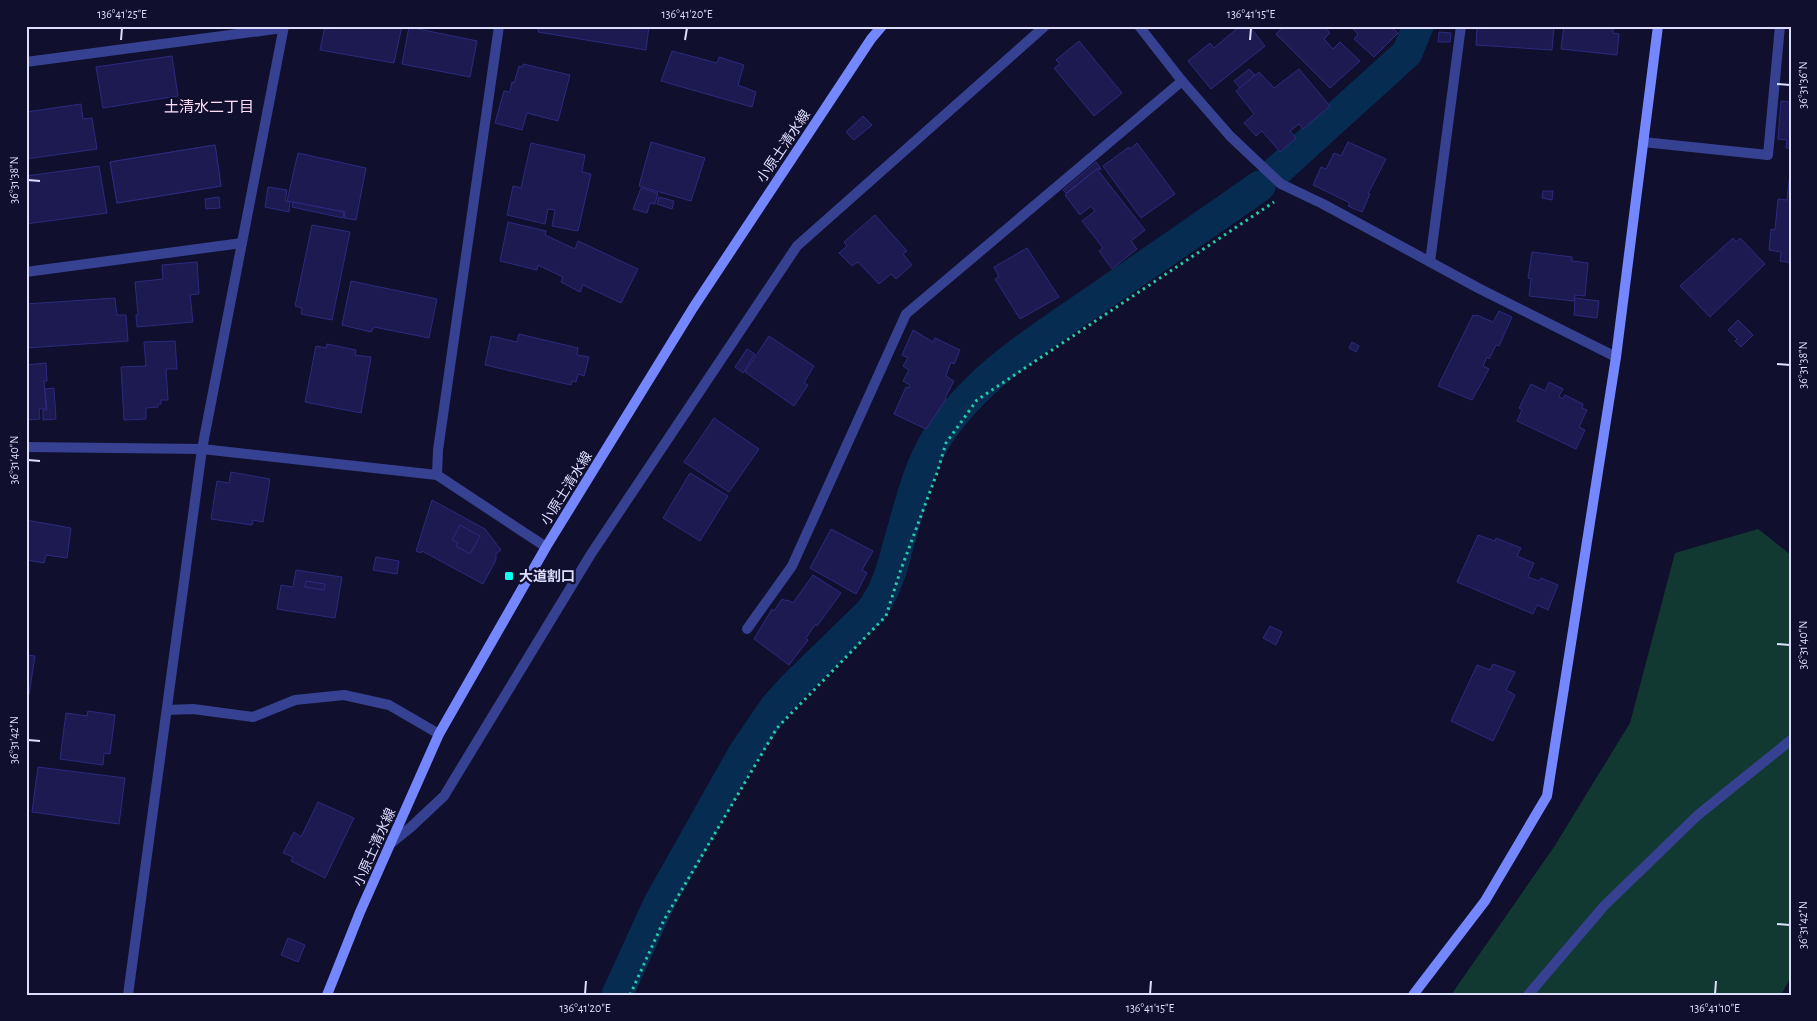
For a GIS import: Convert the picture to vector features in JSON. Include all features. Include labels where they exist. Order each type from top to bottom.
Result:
[{"type":"main road","name":"小原土清水線","points":[[327,995],[360,912],[439,734],[546,547],[693,308],[871,39],[882,26]]},
{"type":"main road","points":[[1413,995],[1485,900],[1547,796],[1616,356],[1658,26]]},
{"type":"street","points":[[437,475],[438,450],[499,26]]},
{"type":"street","points":[[390,844],[444,796],[591,554],[797,246],[1045,26]]},
{"type":"street","points":[[1138,26],[1182,81],[1230,136],[1281,184],[1323,204],[1488,294],[1616,356]]},
{"type":"street","points":[[1430,262],[1461,26]]},
{"type":"street","points":[[1644,142],[1768,156],[1780,26]]},
{"type":"street","points":[[26,62],[284,27],[202,449],[128,995]]},
{"type":"street","points":[[747,630],[792,566],[906,314],[1182,81]]},
{"type":"street","points":[[26,272],[242,243]]},
{"type":"street","points":[[26,447],[202,449],[437,475],[546,547]]},
{"type":"street","points":[[167,710],[193,709],[253,717],[295,700],[344,696],[389,705],[439,734]]},
{"type":"street","points":[[1528,995],[1604,906],[1698,814],[1791,740]]},
{"type":"path","points":[[630,995],[664,920],[777,728],[886,616],[946,443],[977,400],[1293,190]]},
{"type":"green space","points":[[1758,529],[1791,555],[1791,977],[1781,995],[1451,995],[1554,847],[1630,723],[1675,553]]},
{"type":"building","points":[[325,26],[402,26],[394,63],[320,50]]},
{"type":"building","points":[[539,26],[649,26],[646,50],[538,32]]},
{"type":"building","points":[[1240,26],[1249,26],[1265,46],[1211,89],[1188,61],[1210,43],[1214,48]]},
{"type":"building","points":[[1284,26],[1324,26],[1330,33],[1324,39],[1333,49],[1340,42],[1360,61],[1330,88],[1276,34]]},
{"type":"building","points":[[1350,26],[1390,26],[1398,33],[1374,57],[1354,39],[1358,34]]},
{"type":"building","points":[[1477,26],[1554,26],[1552,50],[1476,45]]},
{"type":"building","points":[[1564,26],[1613,26],[1613,33],[1619,34],[1617,55],[1561,49]]},
{"type":"building","points":[[409,27],[477,41],[470,77],[402,64]]},
{"type":"building","points":[[1439,32],[1451,33],[1450,42],[1438,42]]},
{"type":"building","points":[[1079,41],[1122,93],[1094,116],[1054,68],[1060,64],[1056,60]]},
{"type":"building","points":[[672,51],[717,63],[719,57],[744,65],[738,85],[756,92],[752,107],[661,81]]},
{"type":"building","points":[[172,56],[178,96],[103,108],[96,67]]},
{"type":"building","points":[[523,64],[570,75],[558,121],[527,113],[522,130],[495,123],[504,91],[510,92],[519,66],[523,67]]},
{"type":"building","points":[[1249,69],[1255,75],[1240,88],[1234,81]]},
{"type":"building","points":[[1299,69],[1330,106],[1303,129],[1299,124],[1290,131],[1296,138],[1280,152],[1262,131],[1256,136],[1244,123],[1254,114],[1236,91],[1259,72],[1274,88]]},
{"type":"building","points":[[1781,101],[1791,102],[1791,148],[1786,148],[1787,140],[1778,139]]},
{"type":"building","points":[[81,104],[83,119],[92,118],[97,149],[26,159],[26,112]]},
{"type":"building","points":[[863,116],[872,125],[854,140],[846,132]]},
{"type":"building","points":[[651,142],[705,158],[691,201],[639,186]]},
{"type":"building","points":[[1348,142],[1386,159],[1368,194],[1370,194],[1362,212],[1348,206],[1350,203],[1313,185],[1321,167],[1326,169],[1334,153],[1341,156]]},
{"type":"building","points":[[531,143],[585,155],[582,172],[591,174],[578,231],[552,226],[555,210],[548,209],[545,224],[507,215],[513,186],[521,188]]},
{"type":"building","points":[[1137,143],[1175,194],[1141,218],[1103,166]]},
{"type":"building","points":[[215,145],[221,186],[117,203],[110,162]]},
{"type":"building","points":[[215,145],[221,186],[117,203],[110,162]]},
{"type":"building","points":[[298,153],[366,168],[356,220],[344,218],[345,212],[287,201]]},
{"type":"building","points":[[1096,162],[1100,170],[1098,168],[1066,193],[1063,190]]},
{"type":"building","points":[[99,166],[107,213],[26,224],[26,176]]},
{"type":"building","points":[[1097,169],[1145,230],[1131,241],[1137,249],[1112,269],[1099,251],[1103,248],[1082,221],[1095,211],[1091,206],[1080,215],[1065,195]]},
{"type":"building","points":[[1790,173],[1791,263],[1780,261],[1781,252],[1769,250],[1771,229],[1775,230],[1778,199],[1787,200]]},
{"type":"building","points":[[268,187],[287,190],[285,201],[290,202],[289,212],[265,207]]},
{"type":"building","points":[[641,188],[658,193],[655,204],[650,203],[647,213],[633,209]]},
{"type":"building","points":[[1543,191],[1553,191],[1552,200],[1542,198]]},
{"type":"building","points":[[219,197],[220,208],[206,209],[205,199]]},
{"type":"building","points":[[659,197],[674,201],[672,209],[657,204]]},
{"type":"building","points":[[293,202],[344,212],[343,218],[292,207]]},
{"type":"building","points":[[875,215],[907,251],[903,254],[912,265],[896,279],[891,274],[879,284],[858,262],[852,266],[839,253],[847,246],[844,242]]},
{"type":"building","points":[[508,222],[546,231],[545,235],[575,249],[578,241],[638,269],[621,303],[583,285],[580,292],[561,282],[563,277],[538,265],[537,270],[500,261]]},
{"type":"building","points":[[312,225],[350,232],[332,320],[301,314],[302,308],[295,306]]},
{"type":"building","points":[[1733,238],[1736,242],[1740,238],[1765,264],[1710,317],[1680,286]]},
{"type":"building","points":[[1027,248],[1059,297],[1020,319],[995,279],[999,277],[994,267]]},
{"type":"building","points":[[1532,252],[1572,257],[1572,261],[1588,263],[1585,296],[1575,295],[1574,301],[1529,296],[1531,279],[1528,278]]},
{"type":"building","points":[[197,262],[199,294],[190,295],[193,322],[137,327],[136,315],[138,315],[135,282],[163,279],[162,265]]},
{"type":"building","points":[[351,281],[437,299],[429,338],[374,327],[371,332],[342,325]]},
{"type":"building","points":[[115,298],[117,315],[126,315],[128,341],[26,348],[26,304]]},
{"type":"building","points":[[1575,298],[1599,301],[1597,318],[1574,315]]},
{"type":"building","points":[[1499,311],[1512,317],[1499,346],[1496,345],[1489,359],[1487,357],[1483,366],[1489,369],[1472,400],[1438,386],[1473,315],[1493,322]]},
{"type":"building","points":[[1738,320],[1753,335],[1741,347],[1735,341],[1737,339],[1728,330]]},
{"type":"building","points":[[913,330],[933,342],[935,338],[960,350],[954,364],[951,362],[946,376],[954,381],[946,399],[926,429],[894,414],[906,387],[909,388],[910,385],[903,381],[909,370],[903,366],[908,358],[902,355]]},
{"type":"building","points":[[519,334],[578,348],[577,355],[589,357],[584,376],[578,374],[576,382],[572,381],[571,385],[485,365],[491,336],[517,342]]},
{"type":"building","points":[[769,336],[814,366],[804,383],[808,385],[794,406],[745,372]]},
{"type":"building","points":[[175,341],[177,369],[166,369],[168,400],[161,400],[161,404],[158,404],[158,407],[146,408],[146,419],[124,420],[121,367],[146,366],[144,342]]},
{"type":"building","points":[[1352,342],[1359,346],[1356,352],[1349,348]]},
{"type":"building","points":[[327,344],[356,350],[355,355],[371,357],[361,413],[305,402],[316,346],[326,348]]},
{"type":"building","points":[[747,349],[755,354],[743,373],[735,367]]},
{"type":"building","points":[[46,363],[47,381],[44,381],[46,409],[39,409],[40,419],[26,420],[26,365]]},
{"type":"building","points":[[1549,382],[1563,389],[1559,396],[1562,399],[1565,395],[1583,404],[1582,408],[1587,410],[1579,427],[1585,430],[1576,449],[1517,421],[1522,410],[1519,408],[1531,384],[1545,391]]},
{"type":"building","points":[[54,388],[56,419],[43,420],[43,410],[47,410],[45,389]]},
{"type":"building","points":[[714,418],[759,449],[729,492],[684,462]]},
{"type":"building","points":[[231,472],[270,479],[263,522],[253,520],[252,525],[211,519],[217,481],[229,483]]},
{"type":"building","points":[[690,473],[728,496],[700,541],[663,518]]},
{"type":"building","points":[[432,500],[485,529],[501,550],[496,554],[496,560],[483,584],[422,551],[421,553],[416,551]]},
{"type":"building","points":[[26,520],[71,528],[67,558],[46,555],[44,563],[26,560]]},
{"type":"building","points":[[460,525],[480,536],[470,554],[456,546],[458,543],[452,540]]},
{"type":"building","points":[[831,529],[873,551],[862,570],[867,573],[856,594],[810,568]]},
{"type":"building","points":[[1478,535],[1495,541],[1496,538],[1521,548],[1517,556],[1534,563],[1528,577],[1539,581],[1541,578],[1558,585],[1548,610],[1537,605],[1533,614],[1457,582]]},
{"type":"building","points":[[376,557],[399,561],[397,574],[373,570]]},
{"type":"building","points":[[296,570],[342,577],[335,618],[277,609],[281,585],[293,587]]},
{"type":"building","points":[[813,575],[841,593],[817,626],[815,625],[806,638],[808,640],[789,665],[754,639],[772,609],[774,611],[782,599],[793,603]]},
{"type":"building","points":[[306,581],[325,584],[324,590],[305,587]]},
{"type":"building","points":[[1270,626],[1282,632],[1276,645],[1263,638]]},
{"type":"building","points":[[26,655],[35,656],[29,695],[26,695]]},
{"type":"building","points":[[1493,664],[1515,672],[1506,690],[1515,695],[1493,741],[1451,721],[1477,665],[1490,670]]},
{"type":"building","points":[[88,711],[115,715],[110,754],[104,753],[103,765],[60,759],[66,713],[87,716]]},
{"type":"building","points":[[38,767],[125,778],[119,824],[32,812]]},
{"type":"building","points":[[318,802],[354,818],[325,878],[291,861],[293,857],[283,853],[294,832],[301,837]]},
{"type":"building","points":[[288,938],[305,945],[298,962],[281,955]]},
{"type":"waterway","points":[[1277,171],[1407,53],[1418,26]]},
{"type":"waterway","points":[[617,995],[659,903],[743,754],[775,707],[870,612],[880,597],[890,572],[924,462],[938,436],[954,414],[990,377],[1032,343],[1260,186]]},
{"type":"place","name":"大道割口","points":[[509,576]]},
{"type":"district","name":"土清水二丁目","points":[[209,107]]}]
